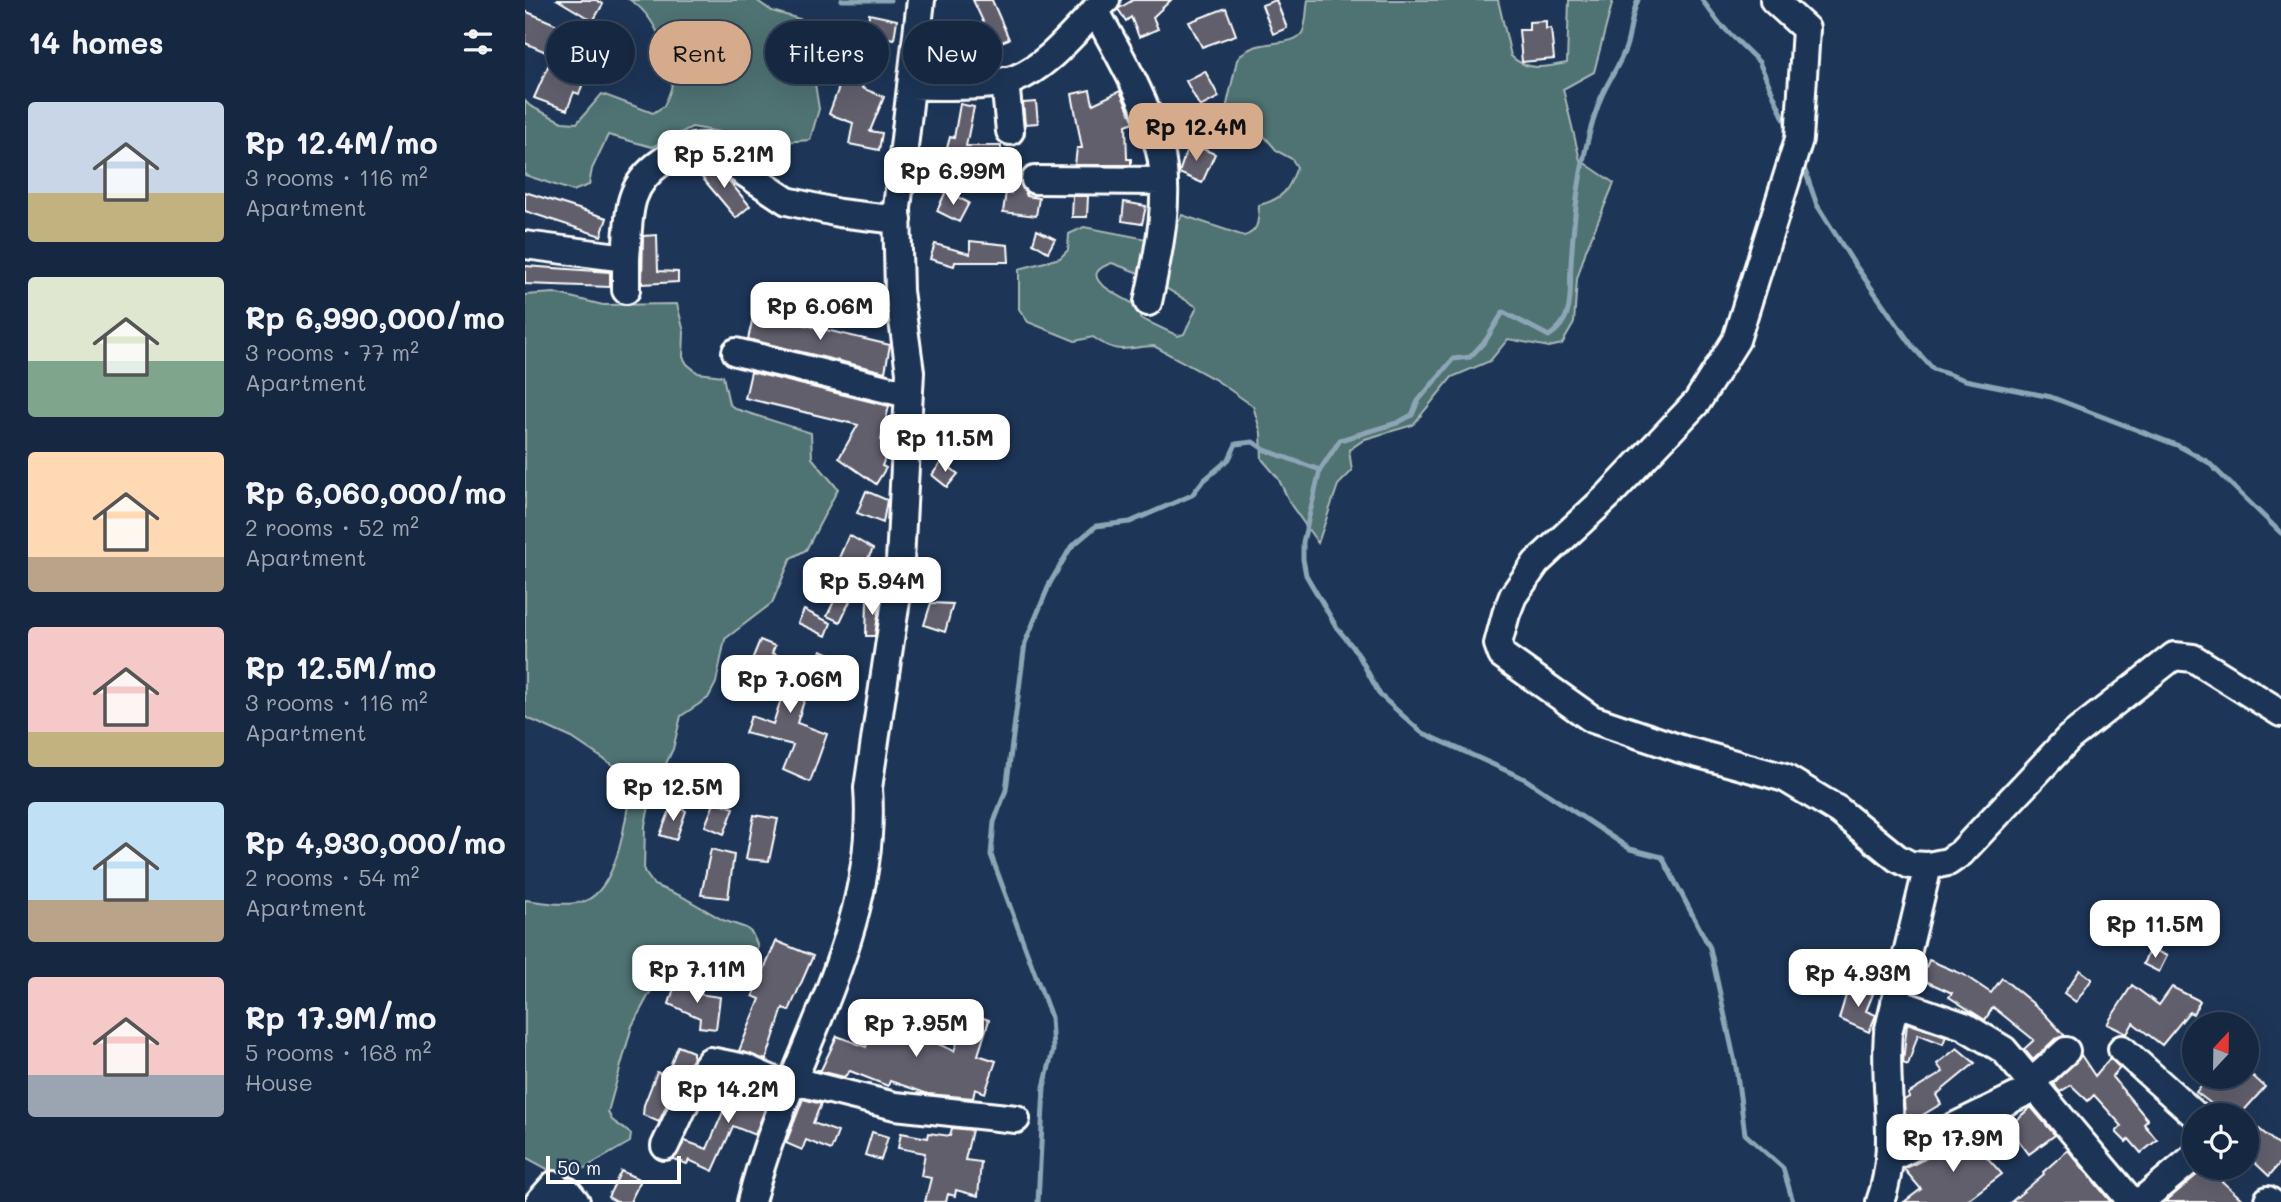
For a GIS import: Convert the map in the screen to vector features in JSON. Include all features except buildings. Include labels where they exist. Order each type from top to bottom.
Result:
[{"type":"street","points":[[1774,0],[1807,29],[1795,147],[1746,316],[1725,361],[1697,402],[1608,496],[1536,563],[1513,596],[1498,644],[1502,655],[1592,719],[1681,750],[1785,778],[1838,810],[1897,859],[1910,865],[1928,866],[1948,862],[1961,853],[2069,738],[2174,656],[2193,658],[2281,713]]},
{"type":"street","points":[[751,1202],[860,900],[870,811],[868,788],[899,580],[910,359],[899,291],[898,220],[920,4]]},
{"type":"street","points":[[911,86],[1005,81],[1035,68],[1100,5],[1159,149],[1164,181],[1155,270],[1148,302]]},
{"type":"street","points":[[1005,81],[1010,131]]},
{"type":"street","points":[[626,290],[631,205],[640,185],[670,157],[696,147],[706,147],[787,201],[839,213],[898,220]]},
{"type":"street","points":[[1035,180],[1164,181]]},
{"type":"street","points":[[525,245],[626,258]]},
{"type":"street","points":[[736,352],[908,394]]},
{"type":"street","points":[[1880,1202],[1892,1157],[1886,1057],[1895,1002],[1928,866]]},
{"type":"street","points":[[1895,1002],[1988,1038],[2004,1051],[2132,1202]]},
{"type":"street","points":[[2122,1049],[2182,1103]]},
{"type":"street","points":[[1892,1157],[2034,1084],[2066,1051]]},
{"type":"street","points":[[665,1146],[693,1086],[711,1061],[745,1068],[792,1084],[895,1106],[1016,1119]]},
{"type":"street","points":[[2140,1202],[2182,1167]]},
{"type":"green space","points":[[630,0],[756,0],[772,11],[803,20],[765,21],[765,84],[815,84],[819,109],[810,140],[783,142],[762,149],[720,132],[692,127],[652,147],[608,135],[592,169],[589,185],[573,191],[525,175],[525,101],[562,122],[577,123],[602,94],[653,113],[664,106],[672,84],[751,84],[751,21],[651,21]]},
{"type":"green space","points":[[1308,0],[1498,0],[1511,56],[1524,64],[1538,67],[1567,63],[1569,0],[1613,0],[1594,72],[1563,89],[1580,160],[1614,183],[1577,279],[1574,323],[1562,344],[1549,347],[1508,339],[1490,361],[1452,377],[1413,425],[1365,439],[1349,450],[1352,471],[1338,485],[1318,543],[1291,505],[1278,478],[1262,459],[1261,433],[1253,406],[1216,380],[1154,346],[1116,348],[1093,337],[1075,341],[1028,322],[1019,309],[1019,269],[1060,258],[1068,250],[1069,234],[1084,227],[1167,243],[1182,215],[1244,236],[1256,228],[1259,205],[1274,200],[1284,192],[1297,167],[1292,159],[1277,151],[1266,138],[1226,109],[1237,60],[1252,48],[1297,38],[1304,30]],"holes":[[[1112,263],[1144,275],[1197,307],[1184,334],[1178,336],[1140,318],[1141,309],[1099,282],[1096,275],[1100,269]]]},
{"type":"green space","points":[[554,293],[603,305],[677,304],[684,332],[683,357],[687,364],[698,373],[723,376],[729,404],[736,409],[811,433],[812,458],[838,489],[806,550],[791,558],[772,603],[725,639],[716,683],[708,698],[681,716],[673,749],[652,793],[645,825],[644,871],[654,885],[681,896],[723,920],[746,928],[752,933],[758,946],[740,987],[732,990],[699,975],[661,972],[632,1026],[608,1112],[612,1120],[631,1134],[630,1142],[576,1173],[560,1176],[525,1157],[525,900],[571,904],[585,901],[597,893],[614,864],[620,846],[632,778],[572,738],[525,717],[525,295]]},
{"type":"waterway","points":[[842,0],[890,0]]},
{"type":"waterway","points":[[1638,0],[1626,47],[1600,100],[1583,160],[1576,202],[1569,304],[1564,321],[1549,336],[1503,312],[1486,340],[1470,357],[1453,359],[1418,401],[1412,415],[1397,423],[1340,440],[1320,470],[1303,542],[1303,559],[1306,575],[1337,628],[1357,652],[1380,695],[1421,732],[1525,779],[1630,849],[1662,857],[1710,948],[1736,1067],[1745,1134],[1783,1168],[1793,1202]]},
{"type":"waterway","points":[[1702,0],[1720,24],[1759,62],[1789,130]]},
{"type":"waterway","points":[[1802,162],[1817,205],[1853,262],[1913,347],[1933,369],[1965,380],[2051,397],[2179,446],[2208,462],[2281,533]]},
{"type":"waterway","points":[[1038,1202],[1044,1087],[1053,1050],[1051,1017],[991,855],[994,822],[1006,790],[1025,643],[1050,583],[1071,547],[1096,526],[1130,522],[1192,495],[1202,482],[1229,459],[1236,444],[1253,442],[1265,450],[1320,470]]}]
